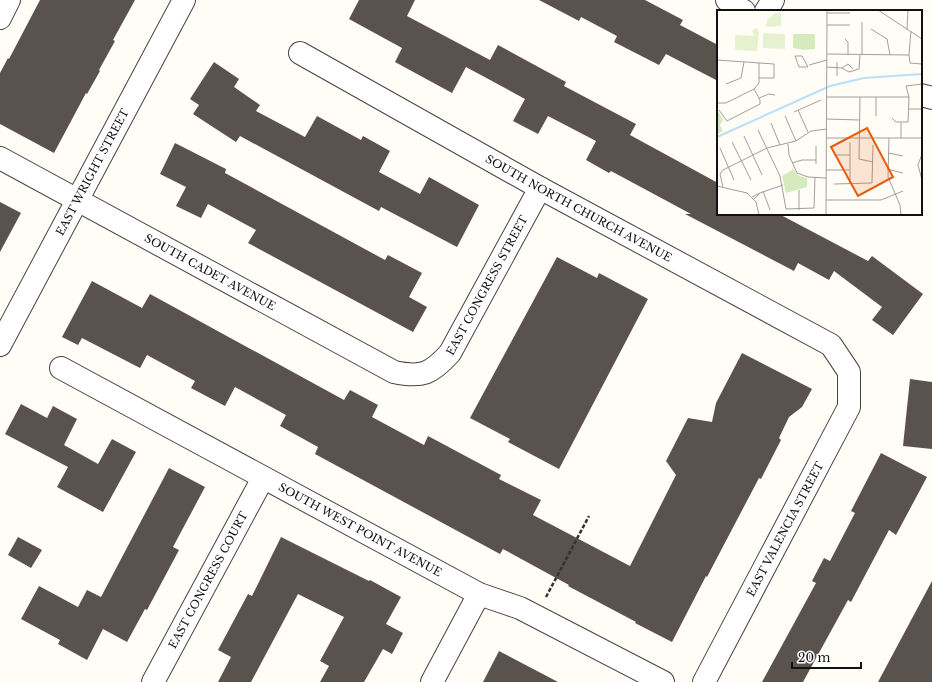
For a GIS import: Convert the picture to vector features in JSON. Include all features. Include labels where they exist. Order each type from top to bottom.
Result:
[{"type":"street","points":[[0,18],[10,0]]},
{"type":"street","name":"EAST WRIGHT STREET","points":[[0,345],[184,0]]},
{"type":"street","points":[[728,0],[743,10]]},
{"type":"street","points":[[767,10],[773,0]]},
{"type":"street","name":"SOUTH NORTH CHURCH AVENUE","points":[[300,53],[540,188],[831,345],[849,372]]},
{"type":"street","points":[[922,95],[932,98]]},
{"type":"street","name":"SOUTH CADET AVENUE","points":[[0,158],[394,372],[409,376],[423,374]]},
{"type":"street","name":"EAST CONGRESS STREET","points":[[423,374],[438,366],[450,353],[540,188]]},
{"type":"street","name":"SOUTH WEST POINT AVENUE","points":[[61,368],[480,594],[520,608],[663,682]]},
{"type":"street","name":"EAST VALENCIA STREET","points":[[704,682],[849,407],[849,372]]},
{"type":"street","name":"EAST CONGRESS COURT","points":[[154,682],[263,478]]},
{"type":"street","points":[[432,682],[480,594]]},
{"type":"path","points":[[545,599],[589,516]]},
{"type":"building","points":[[40,0],[135,0],[113,40],[115,41],[99,70],[100,71],[87,94],[86,93],[54,153],[0,124],[0,73]]},
{"type":"building","points":[[359,0],[415,0],[407,16],[490,60],[498,45],[566,82],[564,86],[636,124],[630,135],[717,182],[717,215],[781,215],[868,261],[872,256],[923,294],[893,335],[872,320],[882,307],[834,271],[829,280],[798,263],[794,271],[685,214],[691,214],[611,171],[609,173],[586,160],[596,141],[548,116],[538,134],[513,121],[525,99],[466,67],[452,93],[395,62],[402,48],[349,19]]},
{"type":"building","points":[[539,0],[645,0],[683,20],[680,25],[717,44],[717,80],[666,54],[659,65],[614,42],[617,36],[581,17],[579,21]]},
{"type":"building","points":[[214,62],[239,79],[234,87],[260,105],[256,111],[305,137],[317,116],[361,140],[363,136],[390,151],[379,172],[420,194],[429,177],[479,205],[457,247],[381,207],[379,211],[240,136],[236,142],[193,114],[199,105],[190,99]]},
{"type":"building","points":[[175,143],[226,169],[225,173],[385,260],[388,255],[422,273],[409,297],[427,307],[413,332],[248,243],[256,230],[208,204],[201,218],[176,206],[186,187],[160,174]]},
{"type":"building","points":[[0,202],[21,213],[0,252]]},
{"type":"building","points":[[557,257],[597,278],[599,273],[648,299],[559,469],[508,442],[510,439],[470,418]]},
{"type":"building","points":[[92,281],[142,308],[150,294],[344,400],[350,390],[378,405],[372,417],[424,445],[428,436],[501,475],[499,479],[541,500],[533,515],[630,566],[676,475],[666,461],[688,418],[712,422],[716,403],[742,353],[812,389],[802,407],[789,417],[779,438],[781,440],[761,479],[759,478],[672,642],[503,549],[500,554],[315,454],[318,447],[280,426],[286,415],[235,387],[225,406],[191,388],[195,381],[147,355],[140,368],[82,338],[78,345],[62,337]]},
{"type":"building","points":[[910,379],[932,382],[932,449],[903,446]]},
{"type":"building","points":[[21,404],[47,418],[53,406],[77,419],[64,445],[98,464],[112,439],[136,452],[103,512],[57,487],[68,467],[5,434]]},
{"type":"building","points":[[881,453],[927,477],[896,535],[889,530],[851,602],[848,600],[803,682],[762,682],[816,583],[812,581],[824,558],[830,561],[855,513],[851,511]]},
{"type":"building","points":[[169,468],[205,487],[173,547],[179,550],[147,610],[145,609],[127,642],[103,629],[87,660],[58,644],[60,640],[21,619],[39,586],[78,607],[87,590],[101,597]]},
{"type":"building","points":[[18,537],[42,550],[31,568],[8,555]]},
{"type":"building","points":[[281,537],[369,581],[370,580],[401,597],[386,624],[403,633],[392,654],[383,649],[364,682],[320,682],[329,666],[320,661],[344,617],[298,594],[251,682],[218,682],[231,657],[218,650],[248,594],[252,596]]},
{"type":"building","points":[[932,581],[932,682],[878,682]]},
{"type":"building","points":[[499,651],[558,682],[483,682]]}]
